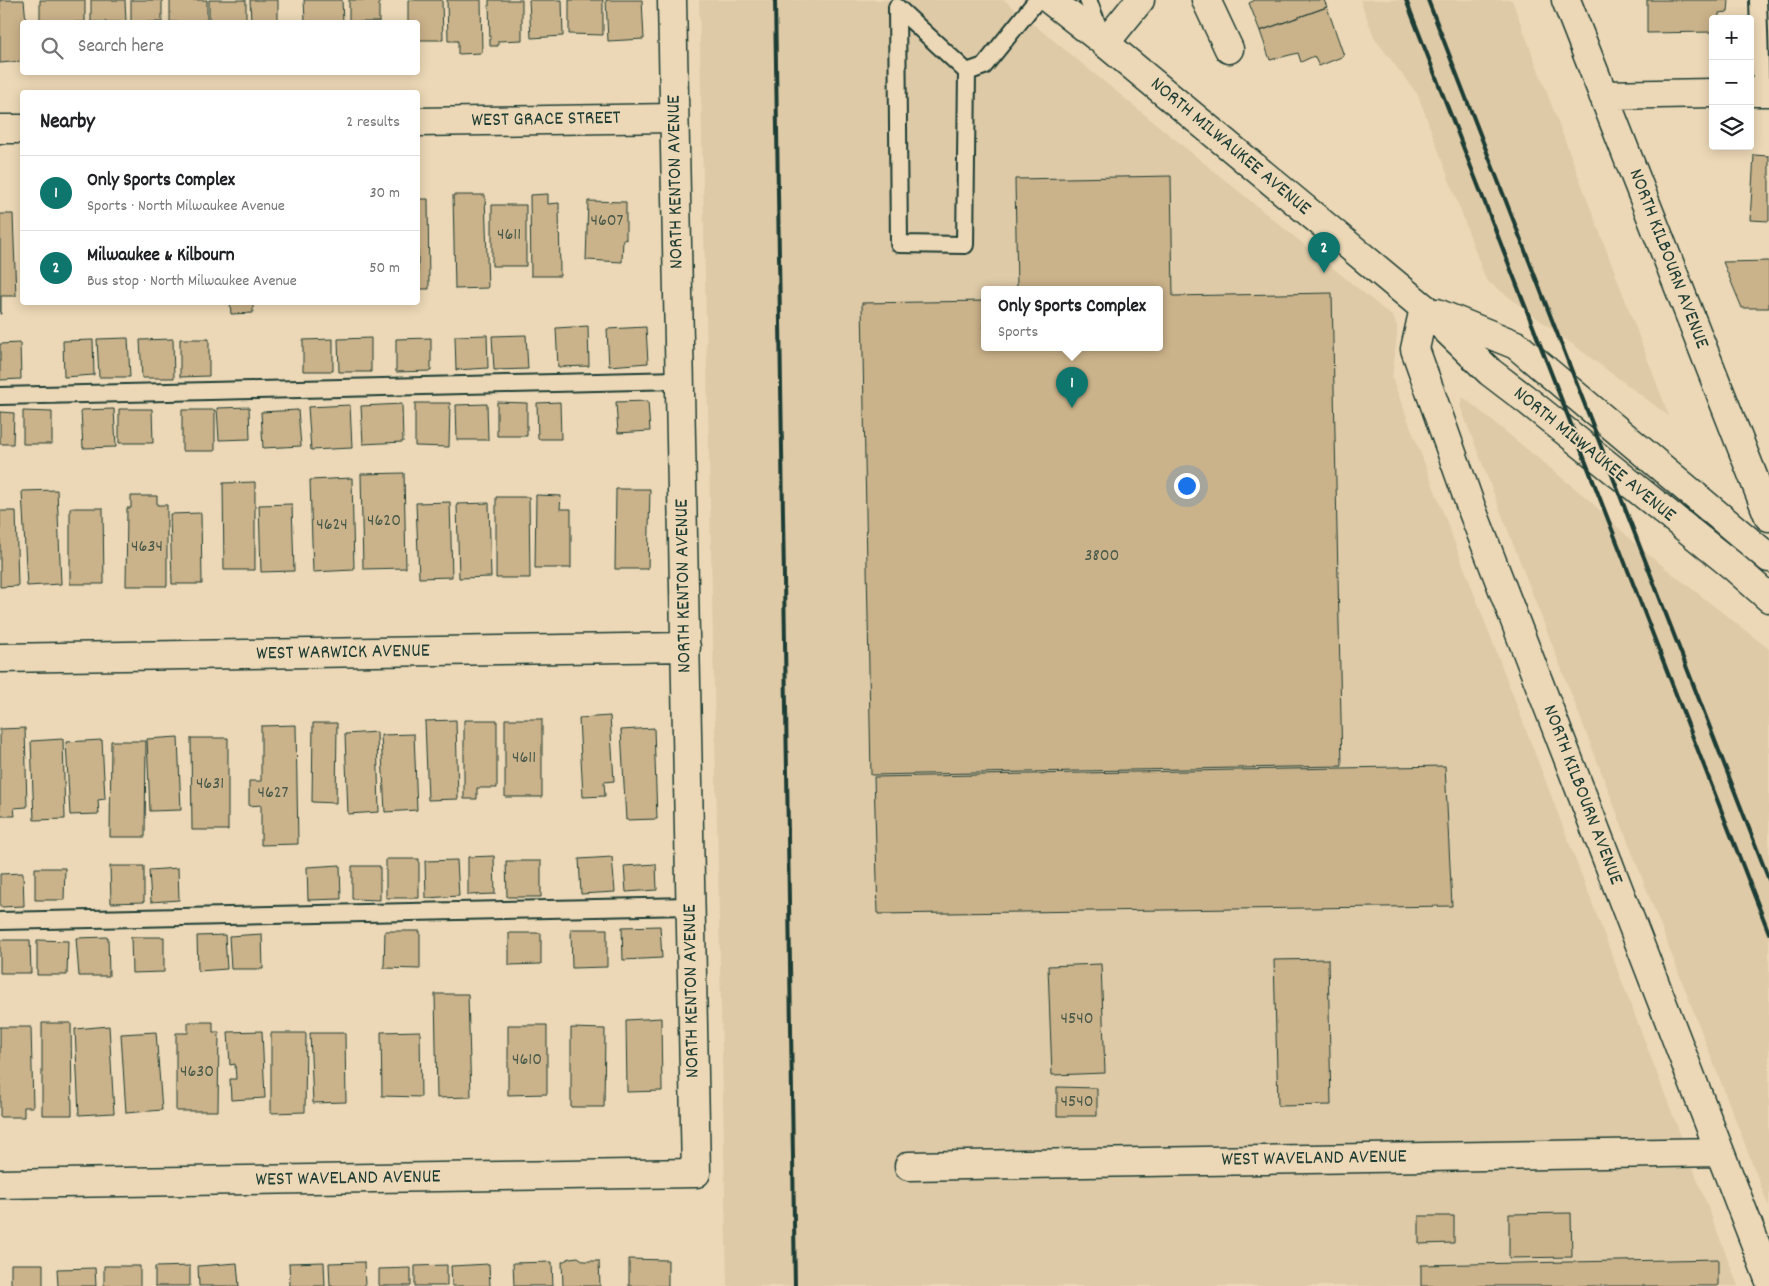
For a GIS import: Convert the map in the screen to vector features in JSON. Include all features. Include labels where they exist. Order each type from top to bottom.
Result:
[{"type":"street","name":"NORTH KENTON AVENUE","points":[[672,0],[696,1173]]},
{"type":"street","name":"NORTH MILWAUKEE AVENUE","points":[[1050,0],[1105,43],[1424,308],[1490,372],[1620,475],[1769,598]]},
{"type":"street","points":[[1105,43],[1140,0]]},
{"type":"street","points":[[1206,0],[1229,49]]},
{"type":"street","name":"NORTH KILBOURN AVENUE","points":[[1566,0],[1769,517]]},
{"type":"street","points":[[1604,95],[1709,93]]},
{"type":"street","name":"WEST GRACE STREET","points":[[420,122],[674,118]]},
{"type":"street","points":[[0,129],[20,129]]},
{"type":"street","name":"NORTH MILWAUKEE AVENUE","points":[[1424,308],[1516,346],[1769,558]]},
{"type":"street","name":"NORTH KILBOURN AVENUE","points":[[1424,308],[1414,350],[1478,526],[1769,1279]]},
{"type":"street","name":"WEST WARWICK AVENUE","points":[[0,658],[686,647]]},
{"type":"street","name":"WEST WAVELAND AVENUE","points":[[909,1166],[1720,1152]]},
{"type":"street","name":"WEST WAVELAND AVENUE","points":[[0,1184],[696,1173]]},
{"type":"lane","points":[[967,72],[984,66],[1036,0]]},
{"type":"lane","points":[[1088,0],[1105,43]]},
{"type":"lane","points":[[1758,0],[1760,92]]},
{"type":"lane","points":[[897,7],[967,72],[965,245],[898,244],[897,7]]},
{"type":"lane","points":[[0,396],[680,380]]},
{"type":"lane","points":[[0,921],[690,906]]},
{"type":"shaded area","points":[[699,0],[1004,0],[1393,317],[1397,326],[1397,335],[1392,378],[1738,1286],[727,1286]]},
{"type":"shaded area","points":[[1360,0],[1512,0],[1669,416],[1486,280],[1418,95],[1375,39]]},
{"type":"shaded area","points":[[1463,397],[1588,499],[1641,549],[1769,649],[1769,1207],[1460,406]]},
{"type":"building","points":[[0,0],[24,0],[26,20],[20,20],[20,61],[0,63]]},
{"type":"building","points":[[40,0],[85,0],[85,20],[40,20]]},
{"type":"building","points":[[91,0],[125,0],[126,20],[91,20]]},
{"type":"building","points":[[131,0],[162,0],[162,20],[131,20]]},
{"type":"building","points":[[170,0],[207,0],[207,20],[170,20]]},
{"type":"building","points":[[209,0],[246,0],[246,20],[209,20]]},
{"type":"building","points":[[250,0],[278,0],[278,20],[251,20]]},
{"type":"building","points":[[304,0],[342,0],[343,20],[305,20]]},
{"type":"building","points":[[349,0],[379,0],[379,20],[349,20]]},
{"type":"building","points":[[408,0],[442,0],[443,40],[420,40],[420,20],[408,20]]},
{"type":"building","points":[[447,0],[481,0],[482,53],[458,54],[458,41],[448,41]]},
{"type":"building","points":[[489,0],[522,0],[522,40],[498,41],[498,46],[490,46]]},
{"type":"building","points":[[529,0],[562,0],[563,36],[531,38]]},
{"type":"building","points":[[569,0],[603,0],[603,35],[569,34]]},
{"type":"building","points":[[606,0],[642,0],[644,39],[608,41]]},
{"type":"building","points":[[1255,0],[1324,0],[1327,7],[1260,31],[1249,3]]},
{"type":"building","points":[[1647,0],[1729,0],[1728,12],[1719,13],[1719,15],[1709,15],[1709,32],[1647,33]]},
{"type":"building","points":[[1327,7],[1344,56],[1319,66],[1314,56],[1301,62],[1298,53],[1270,60],[1260,31]]},
{"type":"building","points":[[1754,155],[1769,156],[1769,221],[1750,220]]},
{"type":"building","points":[[1171,176],[1173,296],[1332,293],[1342,766],[871,775],[862,303],[981,301],[981,351],[1163,351],[1163,286],[1017,286],[1015,179]]},
{"type":"building","points":[[548,194],[548,204],[559,203],[560,276],[531,276],[530,195]]},
{"type":"building","points":[[453,195],[485,195],[488,288],[455,289]]},
{"type":"building","points":[[420,199],[428,199],[429,289],[420,289]]},
{"type":"building","points":[[588,201],[626,202],[626,240],[623,239],[622,262],[586,260]]},
{"type":"building","points":[[492,205],[526,205],[526,266],[492,266]]},
{"type":"building","points":[[0,214],[13,214],[16,296],[1,296],[1,314],[0,314]]},
{"type":"building","points":[[1769,261],[1769,308],[1742,308],[1723,262]]},
{"type":"building","points":[[230,305],[253,305],[253,313],[231,314]]},
{"type":"building","points":[[588,326],[589,366],[558,367],[556,328]]},
{"type":"building","points":[[646,327],[648,363],[609,366],[607,329]]},
{"type":"building","points":[[487,335],[488,368],[456,370],[455,336]]},
{"type":"building","points":[[526,335],[528,369],[494,370],[492,336]]},
{"type":"building","points":[[128,338],[130,377],[99,377],[97,339]]},
{"type":"building","points":[[371,338],[371,372],[339,372],[338,339]]},
{"type":"building","points":[[431,338],[431,371],[396,372],[396,339]]},
{"type":"building","points":[[173,339],[174,378],[142,378],[140,340]]},
{"type":"building","points":[[180,339],[209,339],[209,376],[180,377]]},
{"type":"building","points":[[333,339],[333,371],[303,371],[303,340]]},
{"type":"building","points":[[93,340],[94,375],[64,377],[63,341]]},
{"type":"building","points":[[20,343],[21,379],[0,380],[0,344]]},
{"type":"building","points":[[648,401],[650,431],[618,433],[616,402]]},
{"type":"building","points":[[497,402],[527,403],[527,436],[497,436]]},
{"type":"building","points":[[560,402],[561,439],[538,439],[537,403]]},
{"type":"building","points":[[415,403],[450,403],[449,447],[415,446]]},
{"type":"building","points":[[402,404],[403,442],[363,444],[361,406]]},
{"type":"building","points":[[487,404],[488,440],[457,440],[456,405]]},
{"type":"building","points":[[350,405],[352,448],[311,450],[308,407]]},
{"type":"building","points":[[249,407],[250,439],[219,440],[217,408]]},
{"type":"building","points":[[114,409],[116,447],[83,448],[81,410]]},
{"type":"building","points":[[119,409],[152,409],[153,443],[119,443]]},
{"type":"building","points":[[182,410],[215,410],[215,451],[182,451]]},
{"type":"building","points":[[298,410],[301,446],[263,448],[261,412]]},
{"type":"building","points":[[23,411],[52,412],[52,444],[23,444]]},
{"type":"building","points":[[0,412],[14,413],[13,444],[0,444]]},
{"type":"building","points":[[404,473],[406,568],[363,569],[361,474]]},
{"type":"building","points":[[352,478],[354,570],[313,572],[310,480]]},
{"type":"building","points":[[255,482],[255,570],[224,570],[223,483]]},
{"type":"building","points":[[616,489],[650,489],[648,569],[615,569]]},
{"type":"building","points":[[57,490],[61,584],[27,586],[22,491]]},
{"type":"building","points":[[536,495],[561,496],[560,509],[571,509],[571,568],[535,568]]},
{"type":"building","points":[[131,496],[157,496],[157,505],[167,505],[167,586],[126,586],[127,508],[131,508]]},
{"type":"building","points":[[496,497],[529,497],[530,578],[496,578]]},
{"type":"building","points":[[450,502],[452,577],[419,578],[416,503]]},
{"type":"building","points":[[489,503],[491,577],[459,578],[457,504]]},
{"type":"building","points":[[292,504],[294,571],[261,572],[259,505]]},
{"type":"building","points":[[70,508],[103,508],[104,584],[70,584]]},
{"type":"building","points":[[0,511],[16,511],[18,586],[0,587]]},
{"type":"building","points":[[201,513],[202,584],[172,584],[170,514]]},
{"type":"building","points":[[610,716],[614,781],[604,782],[605,796],[583,797],[579,718]]},
{"type":"building","points":[[505,719],[542,719],[542,797],[505,797]]},
{"type":"building","points":[[456,720],[458,799],[428,800],[425,721]]},
{"type":"building","points":[[464,720],[497,720],[497,788],[477,788],[477,799],[464,799]]},
{"type":"building","points":[[313,723],[337,723],[336,803],[312,802]]},
{"type":"building","points":[[296,725],[298,844],[261,845],[261,805],[249,806],[249,781],[261,781],[261,726]]},
{"type":"building","points":[[25,728],[27,807],[14,808],[15,816],[0,816],[0,729]]},
{"type":"building","points":[[654,728],[657,819],[626,820],[621,730]]},
{"type":"building","points":[[377,732],[379,812],[348,814],[345,734]]},
{"type":"building","points":[[414,734],[417,810],[385,812],[381,735]]},
{"type":"building","points":[[178,737],[181,810],[150,811],[147,739]]},
{"type":"building","points":[[191,738],[228,738],[228,830],[192,830]]},
{"type":"building","points":[[63,739],[65,819],[34,820],[31,741]]},
{"type":"building","points":[[102,740],[105,799],[98,800],[99,814],[70,815],[66,742]]},
{"type":"building","points":[[111,741],[146,741],[145,837],[110,837]]},
{"type":"building","points":[[1445,766],[1452,906],[878,914],[874,777]]},
{"type":"building","points":[[494,856],[495,894],[468,895],[468,857]]},
{"type":"building","points":[[612,857],[615,892],[581,894],[579,859]]},
{"type":"building","points":[[386,859],[419,859],[419,898],[386,898]]},
{"type":"building","points":[[457,860],[459,896],[426,898],[425,861]]},
{"type":"building","points":[[506,861],[541,861],[541,897],[507,897]]},
{"type":"building","points":[[656,864],[657,890],[626,892],[624,866]]},
{"type":"building","points":[[340,865],[341,899],[308,900],[307,867]]},
{"type":"building","points":[[110,866],[144,866],[144,902],[111,903]]},
{"type":"building","points":[[352,866],[380,866],[380,900],[352,899]]},
{"type":"building","points":[[35,868],[65,868],[64,900],[35,900]]},
{"type":"building","points":[[178,868],[179,900],[151,902],[149,870]]},
{"type":"building","points":[[23,873],[24,906],[0,907],[0,874]]},
{"type":"building","points":[[660,926],[662,958],[623,960],[622,927]]},
{"type":"building","points":[[571,929],[607,929],[607,967],[572,968]]},
{"type":"building","points":[[385,931],[420,931],[420,969],[384,968]]},
{"type":"building","points":[[509,933],[541,933],[541,964],[509,965]]},
{"type":"building","points":[[262,934],[263,969],[231,969],[229,936]]},
{"type":"building","points":[[225,935],[227,969],[198,971],[197,936]]},
{"type":"building","points":[[108,937],[109,976],[79,976],[76,938]]},
{"type":"building","points":[[131,937],[164,937],[164,972],[132,973]]},
{"type":"building","points":[[0,940],[30,940],[31,973],[0,973]]},
{"type":"building","points":[[37,940],[68,941],[67,975],[37,975]]},
{"type":"building","points":[[1328,959],[1331,1105],[1278,1106],[1274,960]]},
{"type":"building","points":[[1101,964],[1105,1073],[1052,1075],[1048,966]]},
{"type":"building","points":[[435,994],[468,994],[471,1097],[437,1098]]},
{"type":"building","points":[[661,1018],[662,1091],[627,1092],[626,1020]]},
{"type":"building","points":[[188,1022],[213,1022],[213,1032],[219,1032],[218,1111],[176,1111],[176,1033],[188,1033]]},
{"type":"building","points":[[42,1023],[71,1023],[72,1115],[42,1115]]},
{"type":"building","points":[[508,1025],[547,1025],[547,1094],[508,1095]]},
{"type":"building","points":[[109,1026],[114,1113],[79,1115],[75,1029]]},
{"type":"building","points":[[0,1027],[31,1027],[33,1107],[24,1107],[24,1117],[0,1117]]},
{"type":"building","points":[[571,1028],[605,1029],[604,1107],[571,1107]]},
{"type":"building","points":[[262,1031],[265,1098],[231,1100],[230,1079],[236,1079],[235,1064],[230,1065],[228,1032]]},
{"type":"building","points":[[420,1031],[421,1097],[382,1096],[381,1032]]},
{"type":"building","points":[[156,1032],[162,1110],[126,1113],[121,1034]]},
{"type":"building","points":[[271,1033],[306,1033],[305,1112],[271,1113]]},
{"type":"building","points":[[310,1033],[345,1033],[346,1102],[313,1103]]},
{"type":"building","points":[[1057,1087],[1097,1088],[1097,1116],[1057,1116]]},
{"type":"building","points":[[1571,1213],[1572,1257],[1509,1258],[1509,1214]]},
{"type":"building","points":[[1419,1216],[1454,1216],[1454,1243],[1419,1244]]},
{"type":"building","points":[[578,1257],[584,1261],[599,1261],[600,1286],[563,1286],[562,1262]]},
{"type":"building","points":[[629,1259],[668,1260],[668,1286],[629,1286]]},
{"type":"building","points":[[1718,1259],[1718,1286],[1421,1286],[1421,1265]]},
{"type":"building","points":[[324,1262],[325,1286],[290,1286],[289,1263]]},
{"type":"building","points":[[364,1262],[365,1286],[330,1286],[329,1263]]},
{"type":"building","points":[[552,1262],[553,1286],[514,1286],[513,1263]]},
{"type":"building","points":[[237,1263],[239,1286],[199,1286],[198,1266]]},
{"type":"building","points":[[11,1264],[43,1264],[43,1286],[11,1286]]},
{"type":"building","points":[[489,1264],[490,1286],[452,1286],[451,1266]]},
{"type":"building","points":[[447,1265],[447,1286],[415,1286],[415,1266]]},
{"type":"building","points":[[104,1266],[140,1266],[140,1286],[104,1286]]},
{"type":"building","points":[[190,1266],[190,1286],[155,1286],[155,1267]]},
{"type":"building","points":[[95,1268],[96,1286],[58,1286],[57,1269]]},
{"type":"building","points":[[411,1268],[411,1286],[379,1286],[379,1269]]},
{"type":"railway","points":[[775,0],[795,1286]]},
{"type":"railway","points":[[1406,0],[1769,933]]},
{"type":"railway","points":[[1428,0],[1769,880]]},
{"type":"place","name":"Milwaukee & Kilbourn","points":[[1324,273]]},
{"type":"place","name":"Only Sports Complex","points":[[1072,408]]}]
